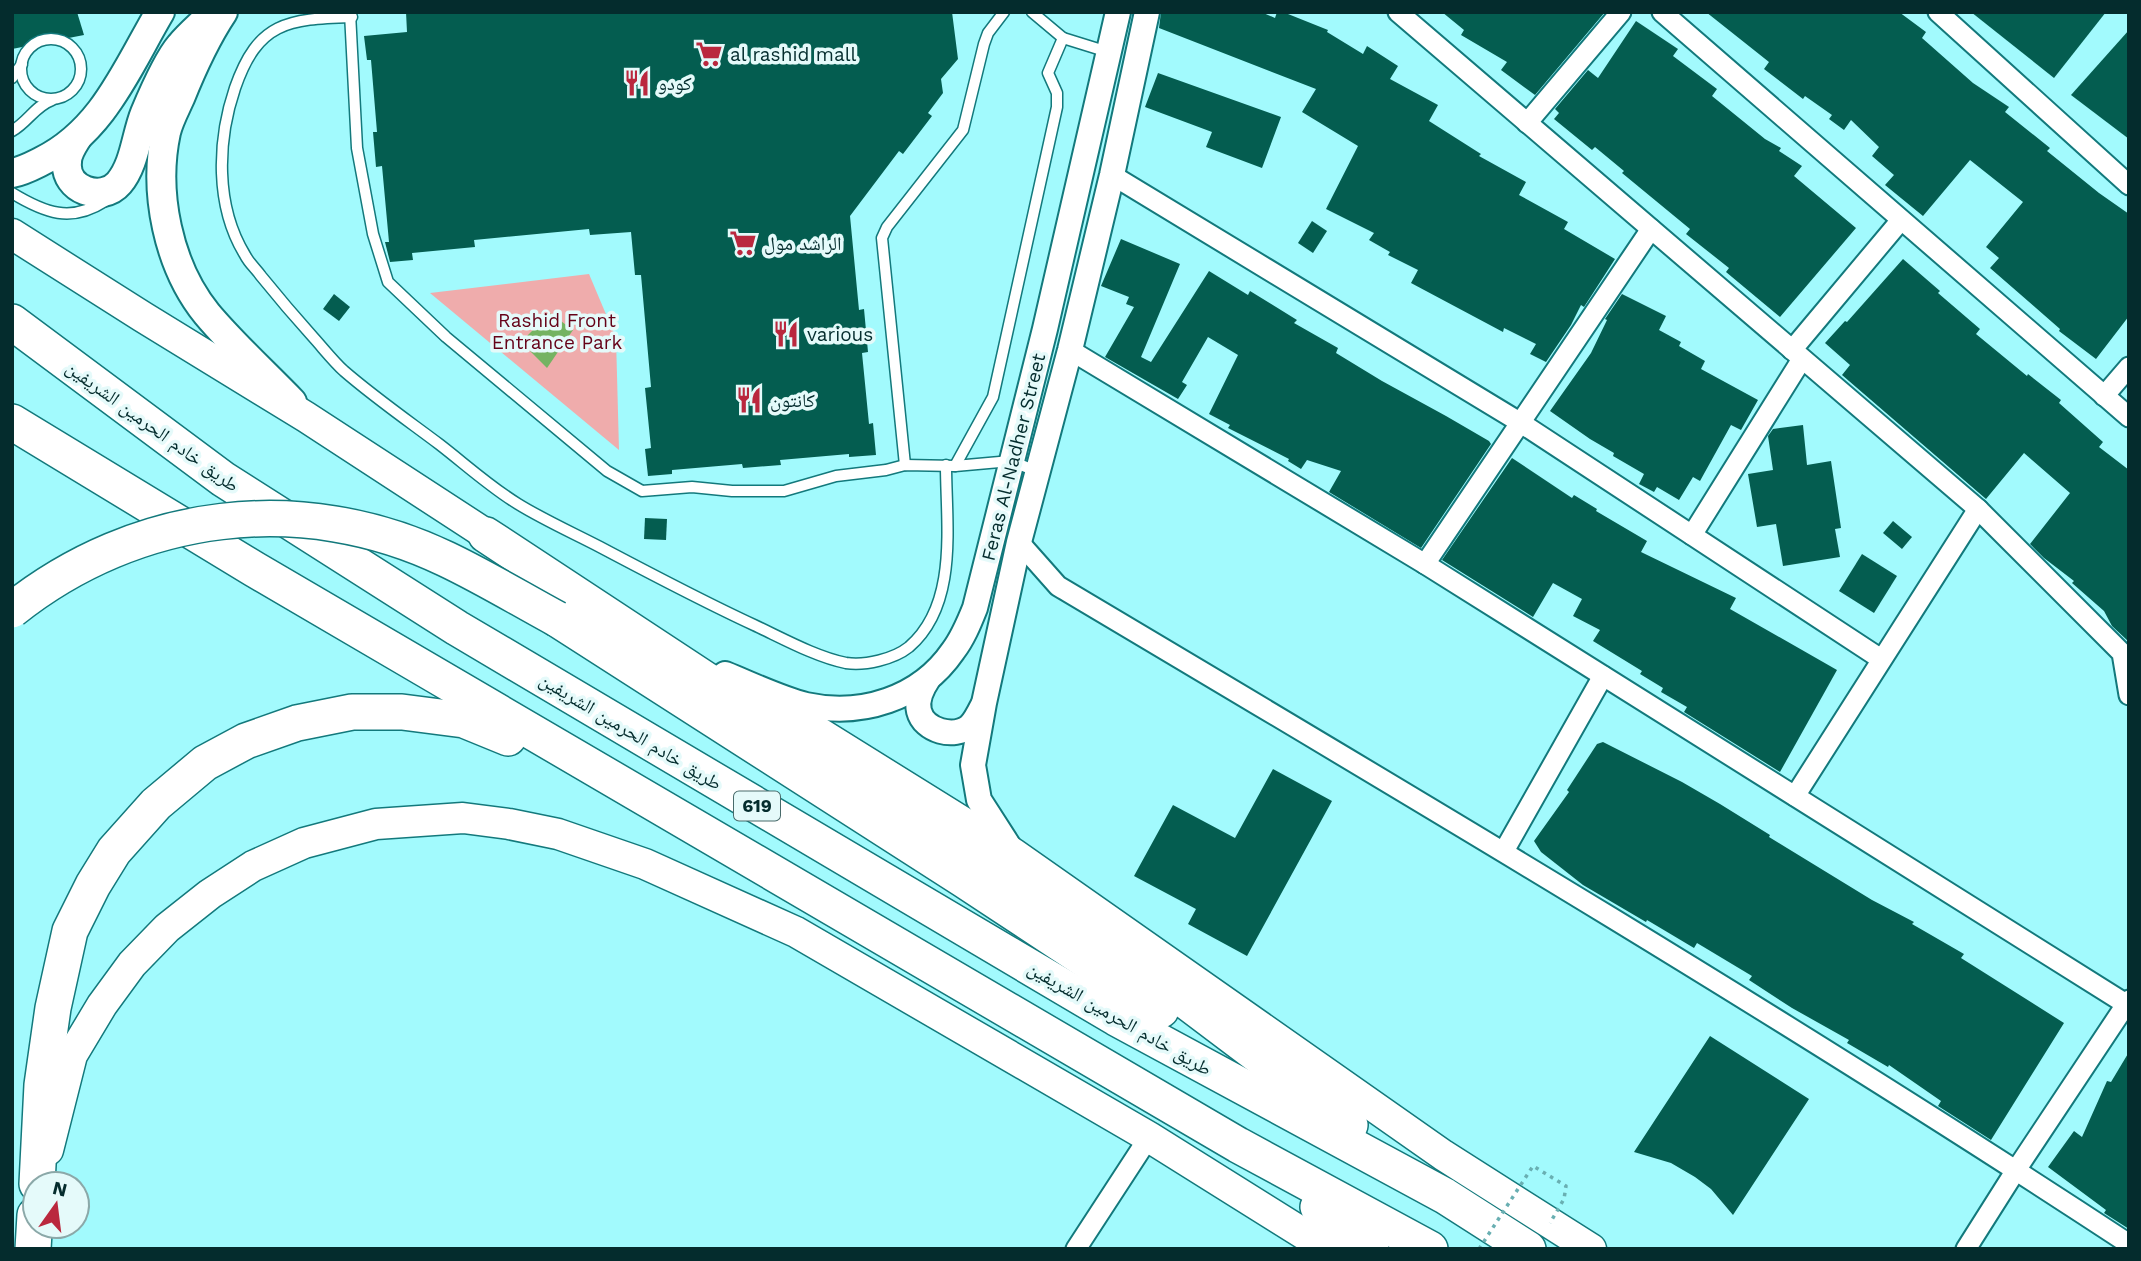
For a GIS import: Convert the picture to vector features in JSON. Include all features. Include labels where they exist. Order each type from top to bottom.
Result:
[{"type":"highway","name":"طريق خادم الحرمين الشريفين","points":[[12,323],[223,479],[457,628],[1116,1017],[1444,1196],[1539,1236]]},
{"type":"highway","name":"619","points":[[12,422],[254,569],[1238,1145],[1430,1249]]},
{"type":"highway","points":[[12,610],[55,580],[136,541],[190,525],[229,520],[300,519],[349,526],[395,539],[445,558],[557,619],[964,880],[1444,1196]]},
{"type":"highway","points":[[486,535],[1130,959],[1444,1196]]},
{"type":"highway","points":[[39,1170],[42,1085],[53,1009],[71,931],[93,885],[114,851],[156,804],[205,764],[246,741],[297,723],[352,712],[402,712],[464,720],[552,756],[691,824]]},
{"type":"highway","points":[[1238,1145],[1371,1249]]},
{"type":"main road","points":[[12,173],[46,159],[77,138],[103,110],[160,12]]},
{"type":"main road","points":[[77,138],[69,152],[66,164],[68,174],[73,183],[81,189],[104,194],[120,182],[127,171],[145,114],[178,48],[214,12]]},
{"type":"main road","points":[[223,12],[195,62],[166,129],[162,156],[162,186],[167,221],[174,253],[188,286],[207,313],[306,417]]},
{"type":"main road","points":[[12,233],[306,417],[486,535],[725,674],[1014,854],[1443,1156],[1539,1236],[1591,1249]]},
{"type":"main road","points":[[42,1170],[72,1055],[102,1004],[132,964],[167,928],[210,894],[253,866],[304,843],[376,824],[463,818],[558,834],[645,864],[796,932],[1149,1137],[1328,1249]]},
{"type":"street","name":"Feras Al-Nadher Street","points":[[725,674],[805,705],[855,709],[907,694],[928,679],[953,652],[975,608],[1045,329],[1118,12]]},
{"type":"street","name":"Feras Al-Nadher Street","points":[[1014,854],[979,800],[973,765],[1019,542],[1070,350],[1147,12]]},
{"type":"street","points":[[1398,12],[1978,509],[2122,653],[2129,695]]},
{"type":"street","points":[[1527,122],[1621,12]]},
{"type":"street","points":[[1662,12],[2129,417]]},
{"type":"street","points":[[1938,12],[2129,185]]},
{"type":"street","points":[[1112,175],[1521,423],[1881,659]]},
{"type":"street","points":[[1692,535],[1797,354],[1901,220]]},
{"type":"street","points":[[1425,564],[1651,229]]},
{"type":"street","points":[[1070,350],[1425,564],[2127,1002],[1966,1249]]},
{"type":"street","points":[[2104,396],[2129,367]]},
{"type":"street","points":[[1795,796],[1978,509]]},
{"type":"street","points":[[1019,542],[1058,586],[1504,851],[2016,1170],[2129,1244]]},
{"type":"street","points":[[1504,851],[1603,676]]},
{"type":"street","points":[[928,679],[921,691],[919,712],[927,724],[937,730],[948,733],[970,727],[984,704]]},
{"type":"street","points":[[1076,1249],[1149,1137]]},
{"type":"lane","points":[[905,465],[882,238],[887,227],[963,130],[986,38],[1004,12]]},
{"type":"lane","points":[[1032,12],[1063,37],[1108,52]]},
{"type":"lane","points":[[1037,471],[1011,461],[951,465],[905,465],[836,476],[784,491],[732,491],[692,487],[642,491],[602,468],[446,337],[388,282],[373,234],[357,148],[351,15],[282,24],[260,40],[240,72],[227,110],[221,153],[223,187],[230,222],[245,255],[290,312],[342,370],[516,503],[696,598],[783,638],[850,664],[868,662],[887,658],[906,649],[931,620],[939,600],[945,580],[951,465],[993,397],[1057,107],[1057,93],[1048,72],[1063,37]]},
{"type":"lane","points":[[12,78],[32,46],[41,41],[61,41],[77,53],[80,62],[81,72],[74,89],[38,107],[23,124],[12,131]]},
{"type":"lane","points":[[22,63],[22,73],[30,90],[47,99],[57,98]]},
{"type":"lane","points":[[12,193],[34,207],[53,213],[76,213],[95,208],[106,200],[120,182]]},
{"type":"path","points":[[1479,1249],[1533,1166],[1566,1186],[1564,1199],[1539,1236]]},
{"type":"green space","name":"Rashid Front Entrance Park","points":[[589,274],[616,338],[619,450],[430,293]]},
{"type":"shaded area","points":[[550,313],[573,330],[547,368],[521,342]]},
{"type":"building","points":[[77,12],[84,35],[12,49],[12,14]]},
{"type":"building","name":"الراشد مول","points":[[406,12],[952,12],[958,59],[941,79],[943,93],[928,113],[932,116],[903,154],[899,151],[850,216],[859,310],[864,309],[868,352],[862,353],[869,424],[873,423],[876,455],[849,457],[849,454],[780,460],[781,465],[743,468],[742,464],[672,470],[672,474],[648,476],[645,449],[651,448],[645,388],[651,387],[641,275],[635,275],[631,232],[590,235],[589,229],[474,240],[475,247],[412,253],[413,260],[390,262],[385,242],[389,242],[382,166],[376,167],[373,132],[377,132],[371,60],[367,60],[364,36],[407,32]]},
{"type":"building","points":[[1161,12],[1261,12],[1275,18],[1277,12],[1283,12],[1328,30],[1327,32],[1363,54],[1367,46],[1398,66],[1390,79],[1438,105],[1429,121],[1481,154],[1479,156],[1526,182],[1519,195],[1568,222],[1564,229],[1615,259],[1584,307],[1581,305],[1546,362],[1530,354],[1536,344],[1504,328],[1503,332],[1411,283],[1418,270],[1388,255],[1390,252],[1369,240],[1374,233],[1326,209],[1358,146],[1302,112],[1316,89],[1159,28]]},
{"type":"building","points":[[1442,12],[1605,12],[1535,95],[1501,70],[1507,62],[1461,35],[1464,30]]},
{"type":"building","points":[[1706,12],[1899,12],[1926,32],[1922,38],[1973,83],[2009,107],[2005,112],[2050,148],[2047,151],[2129,214],[2129,316],[2096,359],[2059,331],[2060,329],[1990,268],[1999,258],[1986,247],[2023,202],[1970,160],[1923,216],[1885,185],[1894,175],[1872,156],[1879,147],[1851,120],[1844,130],[1829,119],[1832,115],[1805,96],[1803,99],[1764,69],[1769,62]]},
{"type":"building","points":[[1971,12],[2106,12],[2054,78]]},
{"type":"building","points":[[1636,21],[1678,49],[1673,56],[1717,89],[1712,96],[1765,139],[1781,148],[1779,151],[1802,166],[1794,176],[1856,228],[1780,317],[1726,272],[1729,268],[1686,234],[1690,229],[1622,173],[1624,171],[1595,147],[1592,150],[1554,119],[1559,113],[1555,109],[1588,70],[1598,78]]},
{"type":"building","points":[[2129,30],[2129,139],[2071,95]]},
{"type":"building","points":[[1158,73],[1281,117],[1262,168],[1206,147],[1212,132],[1145,107]]},
{"type":"building","points":[[1312,221],[1327,231],[1313,253],[1298,243]]},
{"type":"building","points":[[1121,239],[1180,264],[1141,357],[1151,362],[1209,271],[1248,295],[1250,291],[1297,320],[1294,323],[1338,348],[1336,353],[1382,381],[1489,441],[1491,444],[1421,548],[1329,492],[1341,471],[1307,460],[1301,469],[1288,461],[1289,459],[1228,428],[1230,425],[1209,414],[1238,355],[1208,337],[1182,382],[1187,385],[1178,399],[1105,357],[1134,307],[1126,304],[1129,297],[1101,286]]},
{"type":"building","points":[[1903,259],[1980,329],[1976,334],[2061,400],[2059,403],[2103,442],[2099,447],[2129,470],[2129,642],[2112,626],[2104,611],[2072,583],[2074,581],[2030,544],[2070,493],[2024,453],[1986,499],[1842,375],[1850,365],[1825,343]]},
{"type":"building","points":[[334,294],[350,307],[339,321],[323,309]]},
{"type":"building","points":[[1622,294],[1666,316],[1659,330],[1681,342],[1679,346],[1705,361],[1701,369],[1758,400],[1741,430],[1731,425],[1700,481],[1693,477],[1679,500],[1657,487],[1654,492],[1639,484],[1644,474],[1613,456],[1614,453],[1550,411],[1591,353],[1607,320],[1605,319]]},
{"type":"building","points":[[1803,425],[1807,465],[1831,461],[1841,528],[1835,529],[1840,557],[1783,566],[1776,524],[1757,527],[1748,474],[1773,470],[1768,436],[1773,429]]},
{"type":"building","points":[[1512,458],[1572,498],[1574,495],[1647,541],[1641,552],[1736,598],[1730,609],[1837,670],[1780,772],[1684,712],[1687,707],[1661,692],[1663,688],[1640,674],[1642,671],[1593,641],[1600,630],[1573,616],[1582,599],[1553,583],[1533,617],[1442,560]]},
{"type":"building","points":[[645,518],[667,519],[666,540],[644,539]]},
{"type":"building","points":[[1893,521],[1912,537],[1902,549],[1883,533]]},
{"type":"building","points":[[1862,554],[1897,576],[1874,613],[1839,591]]},
{"type":"building","points":[[1603,742],[1682,782],[1872,900],[1914,922],[1912,924],[1964,954],[1961,958],[2064,1023],[1991,1140],[1938,1106],[1941,1101],[1889,1065],[1888,1067],[1847,1043],[1849,1040],[1749,980],[1752,976],[1697,943],[1694,948],[1583,885],[1541,852],[1534,841],[1569,792],[1567,790],[1597,744]]},
{"type":"building","points":[[1273,769],[1332,801],[1247,956],[1188,924],[1196,909],[1134,876],[1173,805],[1235,838]]},
{"type":"building","points":[[1710,1036],[1809,1099],[1733,1215],[1711,1189],[1695,1177],[1671,1163],[1634,1152]]},
{"type":"building","points":[[2129,1052],[2129,1229],[2104,1213],[2106,1210],[2048,1167],[2074,1131],[2082,1137],[2107,1081],[2111,1082]]},
{"type":"place","name":"al rashid mall","points":[[709,54]]},
{"type":"place","name":"كودو","points":[[637,83]]},
{"type":"place","name":"الراشد مول","points":[[743,243]]},
{"type":"place","name":"various","points":[[786,334]]},
{"type":"place","name":"كانتون","points":[[749,400]]}]
